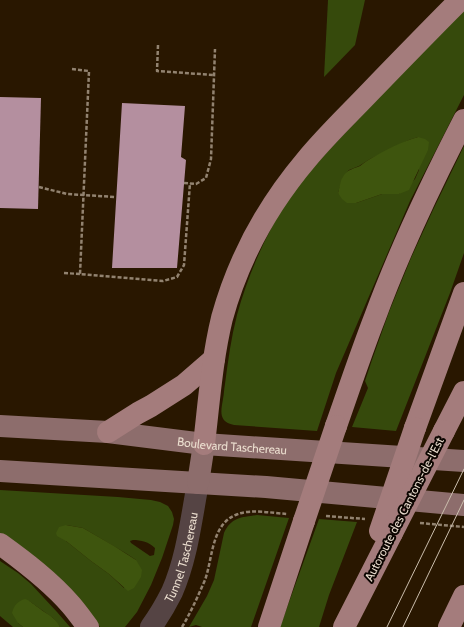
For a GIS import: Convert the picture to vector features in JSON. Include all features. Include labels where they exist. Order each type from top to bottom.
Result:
[{"type":"highway","points":[[204,444],[214,359],[222,318],[231,290],[248,251],[266,216],[306,160],[322,142],[460,0]]},
{"type":"highway","points":[[269,627],[374,317],[433,182],[464,120]]},
{"type":"highway","points":[[381,528],[415,428],[464,293]]},
{"type":"highway","points":[[108,432],[184,385],[214,359]]},
{"type":"highway","name":"Autoroute des Cantons-de-l'Est","points":[[344,627],[356,601],[381,528],[444,431],[464,392]]},
{"type":"highway","points":[[0,544],[30,566],[59,592],[88,627]]},
{"type":"highway","points":[[450,627],[464,596]]},
{"type":"main road","name":"Boulevard Taschereau","points":[[0,426],[108,432],[204,444],[464,461]]},
{"type":"main road","points":[[198,483],[204,444]]},
{"type":"main road","points":[[0,471],[274,488],[464,505]]},
{"type":"lane","name":"Tunnel Taschereau","points":[[151,627],[166,604],[176,582],[186,546],[198,483]]},
{"type":"path","points":[[158,45],[157,71],[214,75]]},
{"type":"path","points":[[184,183],[196,184],[206,178],[211,159],[215,49]]},
{"type":"path","points":[[72,69],[89,71],[80,274]]},
{"type":"path","points":[[64,273],[162,281],[177,277],[184,265],[190,183]]},
{"type":"path","points":[[39,187],[67,194],[116,197]]},
{"type":"path","points":[[182,627],[205,578],[216,535],[230,517],[244,512],[253,512],[305,517],[381,528]]},
{"type":"path","points":[[416,522],[464,527]]},
{"type":"green space","points":[[328,0],[365,0],[355,45],[324,77]]},
{"type":"green space","points":[[464,8],[464,95],[410,201],[336,373],[317,431],[229,424],[223,419],[221,412],[231,341],[235,324],[241,301],[262,246],[283,207],[301,182],[320,160]],"holes":[[[418,137],[419,170],[415,179],[399,194],[382,194],[356,203],[338,193],[343,177],[349,170],[390,149]]]},
{"type":"green space","points":[[418,137],[429,142],[428,150],[409,190],[399,194],[382,194],[356,203],[347,203],[342,199],[338,193],[342,179],[348,171],[360,166],[387,149]]},
{"type":"green space","points":[[464,146],[464,253],[396,431],[352,427],[368,388],[365,381],[389,312],[411,258]]},
{"type":"green space","points":[[0,490],[151,500],[168,506],[174,519],[162,558],[151,585],[137,612],[125,627],[100,627],[91,614],[20,547],[0,533]],"holes":[[[66,525],[83,528],[136,560],[124,588],[109,574],[66,541]],[[139,540],[153,546],[155,548],[154,555],[150,556],[131,543],[130,541]]]},
{"type":"green space","points":[[257,515],[289,518],[251,627],[202,627],[196,625],[189,627],[207,596],[214,580],[224,533],[227,528],[238,519],[246,516]]},
{"type":"green space","points":[[319,519],[357,522],[329,595],[319,627],[280,627]]},
{"type":"green space","points":[[66,525],[83,528],[136,560],[142,570],[141,577],[134,588],[128,591],[109,574],[66,541],[57,536],[56,533],[59,527]]},
{"type":"green space","points":[[0,561],[31,584],[70,627],[60,627],[53,618],[29,601],[18,623],[23,627],[13,627],[0,616]]},
{"type":"green space","points":[[25,599],[51,616],[60,627],[23,627],[18,623],[12,613],[17,604]]},
{"type":"building","points":[[0,97],[41,98],[38,209],[0,208]]},
{"type":"building","points":[[122,103],[185,106],[181,157],[186,160],[177,268],[112,268]]},
{"type":"tram line","points":[[387,627],[464,469]]},
{"type":"tram line","points":[[403,627],[464,500]]}]
